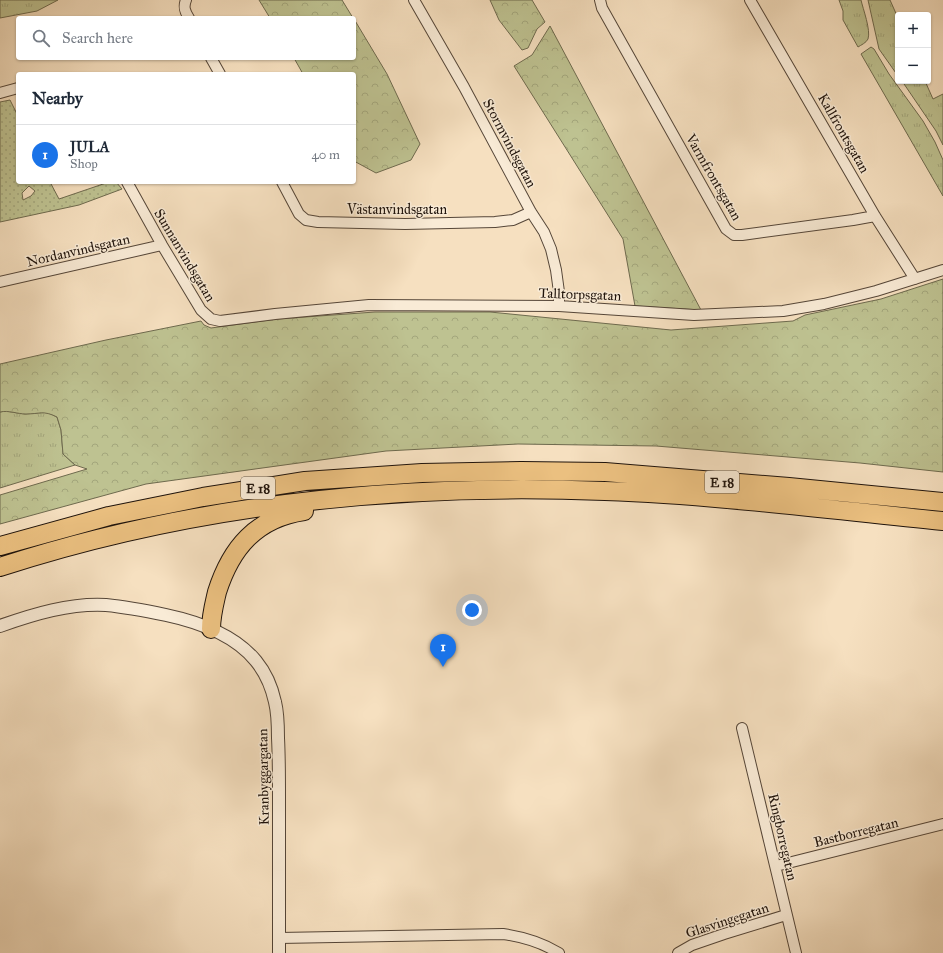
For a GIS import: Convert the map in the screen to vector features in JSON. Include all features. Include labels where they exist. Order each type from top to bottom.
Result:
[{"type":"highway","name":"E 18","points":[[0,546],[109,516],[203,497],[305,481],[422,473],[521,471],[604,472],[789,487],[943,502]]},
{"type":"highway","name":"E 18","points":[[0,567],[37,555],[106,537],[200,517],[283,504],[366,494],[528,489],[612,491],[721,499],[943,521]]},
{"type":"highway","name":"E 18","points":[[211,629],[211,615],[228,563],[244,541],[264,524],[283,516],[302,512],[416,500],[430,492]]},
{"type":"highway","name":"E 18","points":[[923,500],[943,492]]},
{"type":"street","points":[[186,0],[184,6],[188,16]]},
{"type":"street","name":"Stormvindsgatan","points":[[414,0],[464,87],[531,212],[544,232],[551,249],[559,292],[559,306]]},
{"type":"street","name":"Kallfrontsgatan","points":[[750,0],[875,216],[915,278]]},
{"type":"street","name":"Varmfrontsgatan","points":[[601,4],[726,229],[734,235],[742,235],[875,216]]},
{"type":"street","points":[[212,60],[219,72]]},
{"type":"street","points":[[0,93],[16,89]]},
{"type":"street","name":"Sunnanvindsgatan","points":[[128,184],[162,245],[201,310],[211,319]]},
{"type":"street","name":"Västanvindsgatan","points":[[283,184],[300,214],[306,220],[318,222],[405,224],[495,222],[512,220],[531,212]]},
{"type":"street","name":"Nordanvindsgatan","points":[[0,282],[162,245]]},
{"type":"street","name":"Talltorpsgatan","points":[[211,319],[220,321],[369,305],[559,306],[694,315],[784,311],[824,304],[876,291],[943,270]]},
{"type":"street","name":"Kranbyggargatan","points":[[0,626],[40,613],[64,608],[106,605],[150,611],[183,618],[226,636],[243,648],[257,662],[270,685],[278,717],[279,953]]},
{"type":"street","name":"Ringborregatan","points":[[742,728],[796,953]]},
{"type":"street","name":"Bastborregatan","points":[[776,866],[943,824]]},
{"type":"street","name":"Glasvingegatan","points":[[678,953],[692,945],[786,915]]},
{"type":"street","points":[[279,938],[504,934],[521,936],[544,944],[559,953]]},
{"type":"green space","points":[[0,0],[58,0],[37,11],[0,18]]},
{"type":"green space","points":[[259,0],[342,0],[352,16],[269,16]]},
{"type":"green space","points":[[490,0],[532,0],[545,22],[537,29],[528,48],[522,50],[499,20]]},
{"type":"green space","points":[[839,0],[861,0],[868,25],[869,35],[866,42],[858,47],[843,20],[843,11]]},
{"type":"green space","points":[[868,0],[890,0],[895,12],[895,72],[879,49]]},
{"type":"green space","points":[[356,22],[387,74],[420,144],[411,160],[376,173],[356,162],[356,72],[302,72],[295,60],[356,60]]},
{"type":"green space","points":[[550,26],[701,310],[635,306],[623,239],[514,66],[532,55]]},
{"type":"green space","points":[[871,47],[874,49],[895,84],[923,121],[943,160],[943,196],[861,54]]},
{"type":"green space","points":[[904,84],[926,84],[933,99],[943,94],[943,145],[936,131]]},
{"type":"green space","points":[[10,100],[16,112],[16,184],[51,184],[59,199],[103,184],[118,184],[122,189],[79,205],[0,222],[0,102]],"holes":[[[29,186],[35,191],[31,196],[23,200],[22,193]]]},
{"type":"green space","points":[[943,279],[943,472],[860,463],[656,446],[518,444],[386,451],[146,484],[0,524],[0,495],[87,469],[75,465],[63,454],[61,430],[57,417],[45,413],[26,414],[7,411],[0,412],[0,364],[106,340],[201,321],[204,325],[211,328],[277,319],[375,312],[490,312],[671,330],[793,321],[805,315],[881,299]]},
{"type":"green space","points":[[5,411],[25,414],[47,412],[57,417],[61,430],[63,454],[75,465],[0,488],[0,412]]},
{"type":"place","name":"JULA","points":[[443,667]]}]
